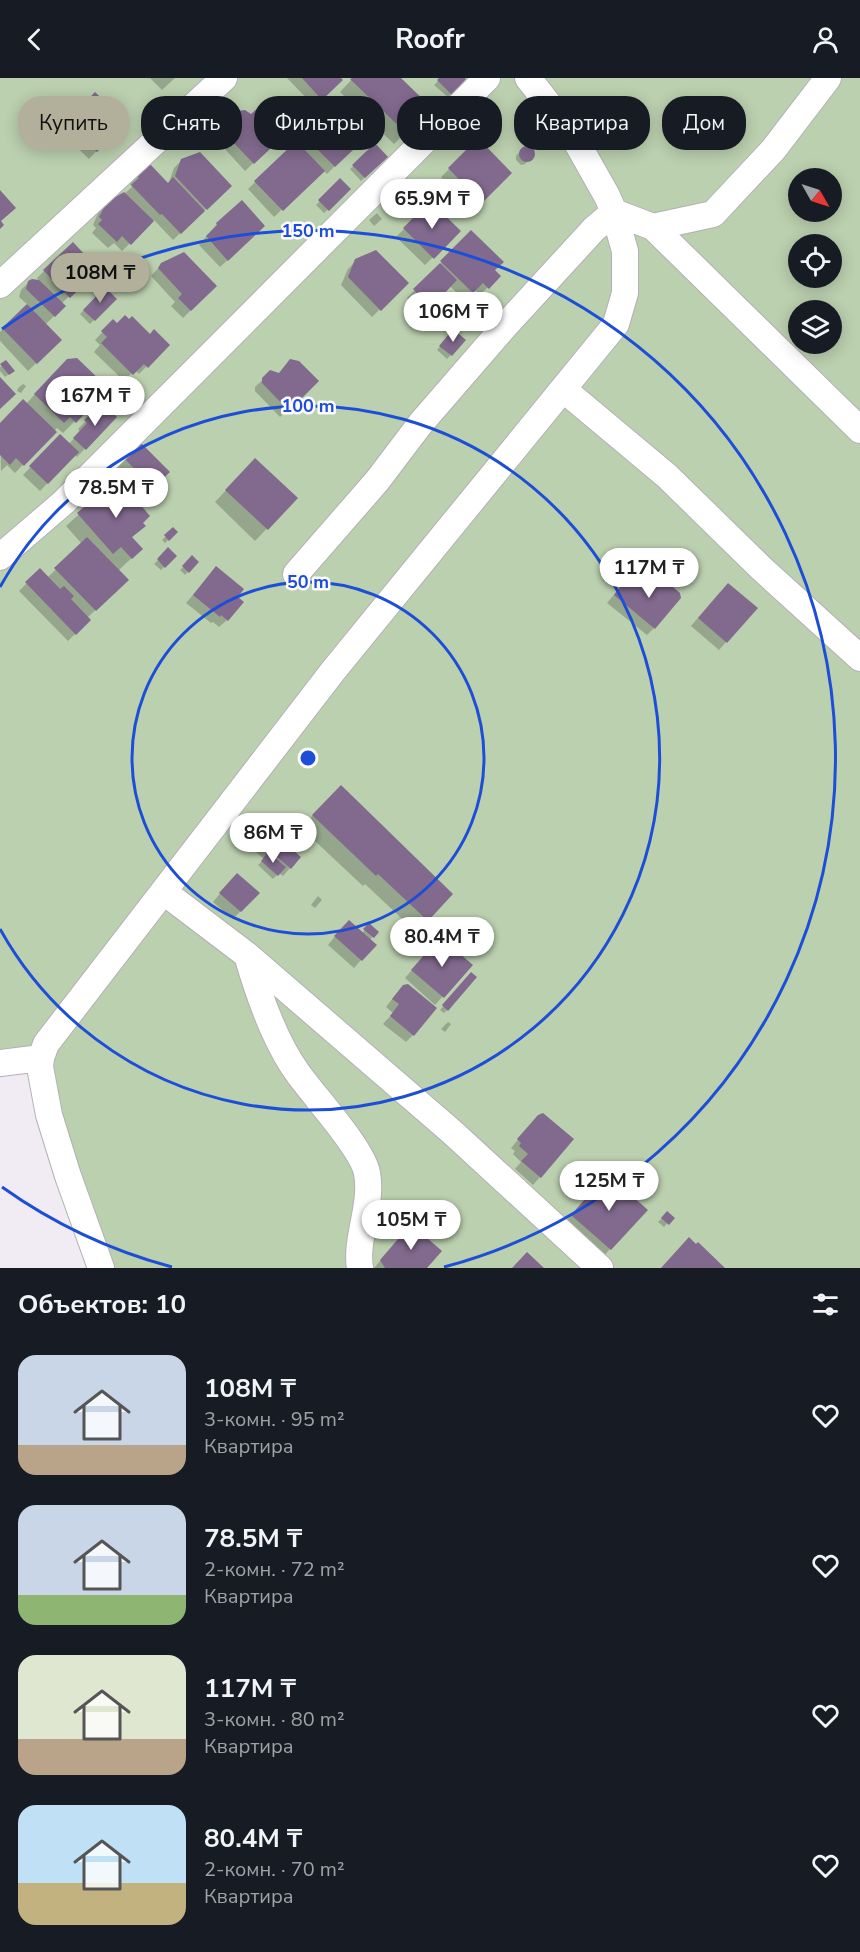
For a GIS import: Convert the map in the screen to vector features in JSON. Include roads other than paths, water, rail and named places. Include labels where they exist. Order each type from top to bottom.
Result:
[{"type":"street","points":[[0,285],[224,78]]},
{"type":"street","points":[[0,557],[64,502],[487,78]]},
{"type":"street","points":[[101,1268],[49,1115],[42,1083],[41,1058],[46,1044],[333,671],[612,330],[622,307],[625,293],[625,251],[614,212],[572,134],[528,78]]},
{"type":"street","points":[[653,227],[713,214],[773,150],[828,78]]},
{"type":"street","points":[[614,212],[653,227],[860,430]]},
{"type":"street","points":[[296,574],[377,481],[421,423],[497,334],[594,229],[614,212]]},
{"type":"street","points":[[563,389],[667,476],[760,567],[860,658]]},
{"type":"street","points":[[164,892],[247,955],[452,1132],[600,1268]]},
{"type":"street","points":[[247,955],[256,987],[274,1030],[295,1070],[355,1149],[367,1172],[368,1206],[360,1268]]},
{"type":"street","points":[[0,1062],[41,1058]]}]
